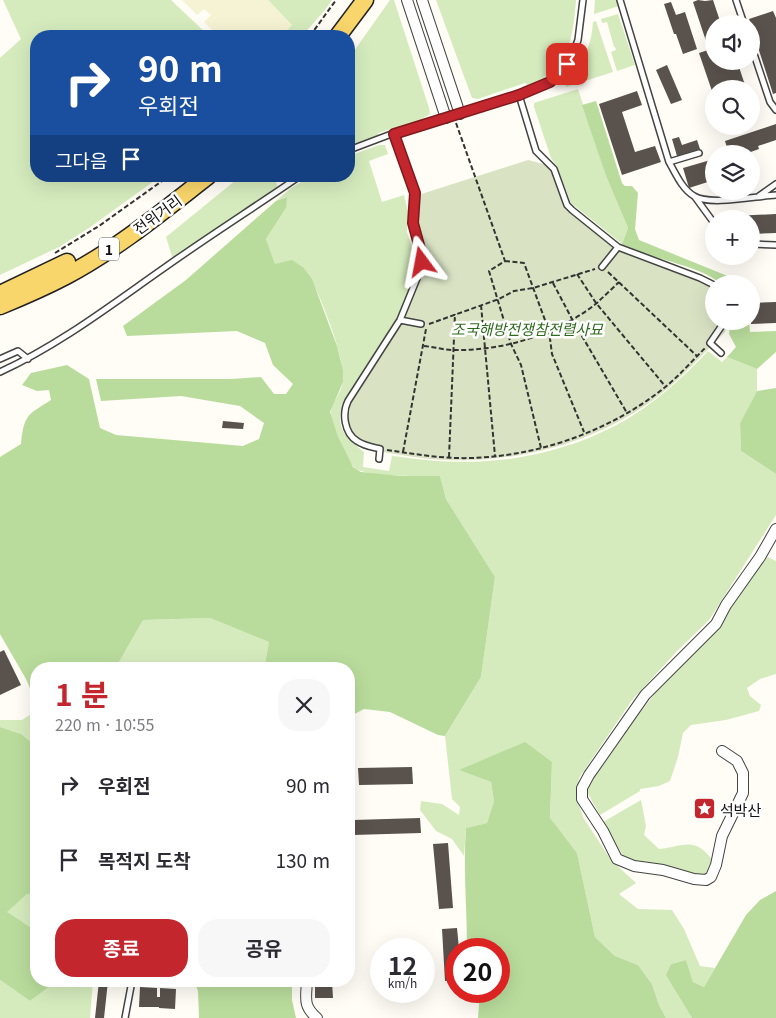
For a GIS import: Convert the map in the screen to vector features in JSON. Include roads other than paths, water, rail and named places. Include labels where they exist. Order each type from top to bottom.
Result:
[{"type":"main road","points":[[329,30],[351,0]]},
{"type":"main road","points":[[342,30],[365,0]]},
{"type":"main road","name":"전위거리","points":[[0,294],[77,256],[114,232],[182,182]]},
{"type":"main road","name":"전위거리","points":[[0,306],[67,275],[82,266],[162,212],[200,182]]},
{"type":"street","points":[[407,0],[453,116]]},
{"type":"street","points":[[422,0],[453,116]]},
{"type":"street","points":[[722,751],[737,761],[743,773],[743,792],[722,836],[716,865],[711,877],[706,880],[694,879],[663,870],[634,866],[617,859],[582,799],[582,788],[645,695],[716,624],[726,605],[760,557],[776,528]]},
{"type":"street","points":[[307,987],[306,1002],[309,1011],[318,1018]]},
{"type":"lane","points":[[355,148],[519,95],[550,82],[567,64],[578,40],[583,0]]},
{"type":"lane","points":[[620,0],[669,162],[679,182],[695,196],[705,210]]},
{"type":"lane","points":[[736,0],[741,15]]},
{"type":"lane","points":[[759,70],[770,102],[776,110]]},
{"type":"lane","points":[[519,95],[536,151],[554,169],[567,205],[618,248],[705,280]]},
{"type":"lane","points":[[378,459],[380,448],[365,445],[352,437],[346,425],[346,410],[348,401],[400,320],[420,271],[422,256],[413,223],[415,193],[394,134]]},
{"type":"lane","points":[[669,162],[699,153]]},
{"type":"lane","points":[[0,372],[28,359],[98,314],[187,251],[291,182]]},
{"type":"lane","points":[[760,195],[776,184]]},
{"type":"lane","points":[[760,196],[776,195]]},
{"type":"lane","points":[[695,196],[705,199]]},
{"type":"lane","points":[[709,200],[721,200]]},
{"type":"lane","points":[[760,244],[776,245]]},
{"type":"lane","points":[[602,267],[618,248]]},
{"type":"lane","points":[[400,320],[421,324]]},
{"type":"lane","points":[[719,330],[710,343],[720,353]]},
{"type":"lane","points":[[0,359],[18,351],[28,359]]},
{"type":"lane","points":[[125,1018],[131,987]]},
{"type":"place","name":"석박산","points":[[704,809]]},
{"type":"park label","name":"조국해방전쟁참전렬사묘","points":[[527,328]]}]
